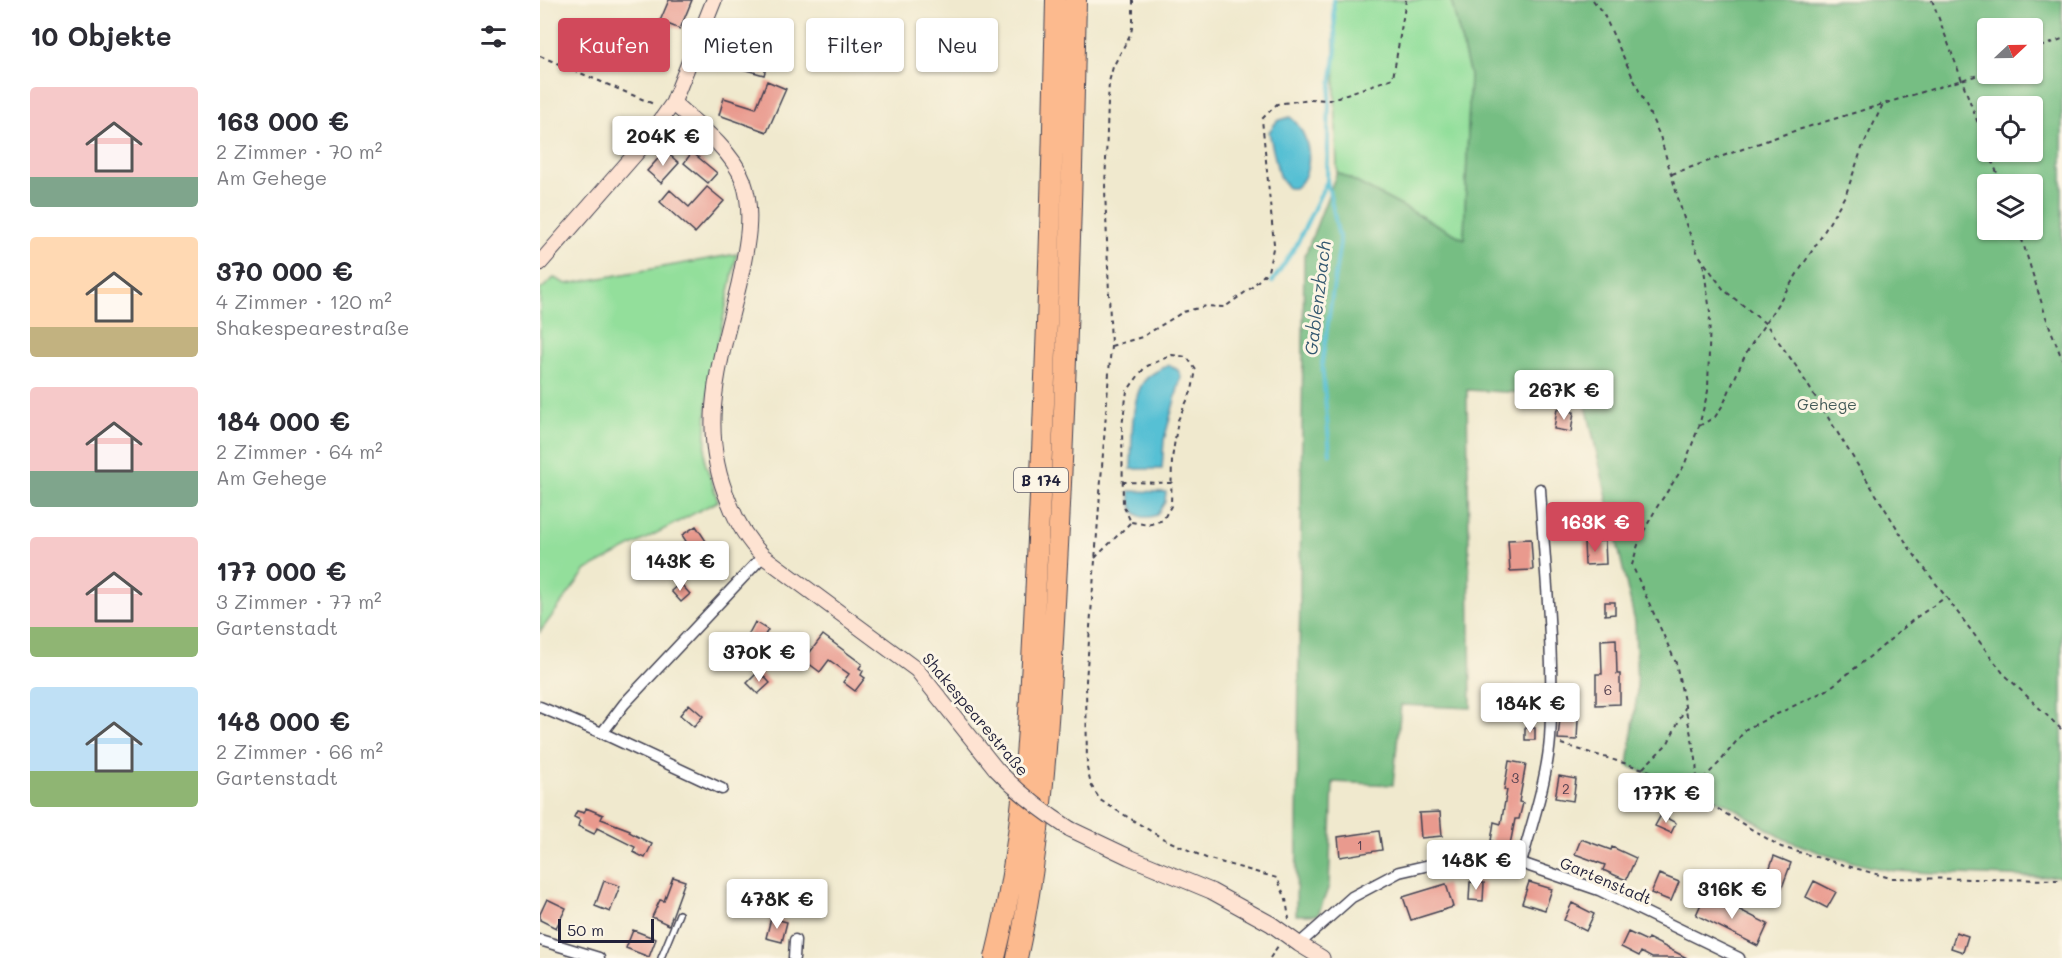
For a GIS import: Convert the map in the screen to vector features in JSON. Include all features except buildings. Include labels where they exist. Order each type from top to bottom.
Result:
[{"type":"highway","name":"B 174","points":[[995,958],[1002,931],[1016,846],[1028,743],[1041,495],[1056,0]]},
{"type":"highway","name":"B 174","points":[[1017,958],[1033,873],[1046,762],[1061,504],[1076,0]]},
{"type":"street","points":[[540,263],[645,143],[670,106],[714,0]]},
{"type":"street","name":"Shakespearestraße","points":[[670,106],[700,127],[730,158],[746,190],[747,237],[717,382],[711,430],[724,490],[741,528],[751,543],[763,556],[917,670],[996,769],[1015,789],[1047,814],[1070,829],[1129,857],[1211,891],[1271,924],[1322,958]]},
{"type":"street","points":[[1521,863],[1538,802],[1550,741],[1549,644],[1540,489]]},
{"type":"street","points":[[602,733],[624,704],[763,556]]},
{"type":"street","points":[[540,706],[722,789]]},
{"type":"street","name":"Gartenstadt","points":[[1299,944],[1352,897],[1399,872],[1447,861],[1497,858],[1521,863],[1599,890],[1739,958]]},
{"type":"street","points":[[794,958],[795,939]]},
{"type":"street","points":[[540,940],[599,958]]},
{"type":"lane","points":[[661,958],[679,914]]},
{"type":"path","points":[[1133,0],[1131,33],[1113,67],[1109,82],[1105,189],[1111,346],[1086,681],[1088,768],[1091,784],[1100,800],[1162,838],[1206,858],[1277,878],[1286,899],[1289,924],[1286,935]]},
{"type":"path","points":[[1111,346],[1142,336],[1183,312],[1206,306],[1225,306],[1251,288],[1268,271],[1274,244],[1262,119],[1277,104],[1310,99],[1329,100],[1392,78],[1406,0]]},
{"type":"path","points":[[1593,0],[1604,15],[1660,136],[1685,222],[1698,254],[1724,290],[1766,324],[1796,366],[1910,549],[2003,673],[2062,730]]},
{"type":"path","points":[[1932,0],[1977,121]]},
{"type":"path","points":[[2043,46],[2062,39]]},
{"type":"path","points":[[540,56],[670,106]]},
{"type":"path","points":[[1672,174],[1788,133],[1977,76]]},
{"type":"path","points":[[1699,426],[1714,417],[1723,405],[1746,353],[1846,194],[1862,148],[1883,104]]},
{"type":"path","points":[[2022,240],[2046,317],[2062,359]]},
{"type":"path","points":[[1698,796],[1696,759],[1676,663],[1632,565],[1640,538],[1684,466],[1699,426],[1708,391],[1710,312],[1703,261]]},
{"type":"path","points":[[1172,355],[1187,357],[1196,370],[1192,390],[1178,420],[1172,459],[1172,506],[1163,520],[1148,525],[1131,522],[1123,505],[1122,482],[1122,426],[1127,391],[1144,367],[1172,355]]},
{"type":"path","points":[[1122,482],[1172,483]]},
{"type":"path","points":[[1094,559],[1131,522]]},
{"type":"path","points":[[1697,785],[1720,762],[1746,729],[1827,690],[1914,619],[1946,597]]},
{"type":"path","points":[[1643,768],[1668,743],[1686,706]]},
{"type":"path","points":[[1550,741],[1660,774],[1781,847],[1890,878],[2062,880]]},
{"type":"green space","points":[[1333,0],[1451,0],[1470,75],[1464,239],[1337,172]]},
{"type":"green space","name":"Gehege","points":[[1451,0],[2062,0],[2062,876],[1935,873],[1895,871],[1872,867],[1829,856],[1784,839],[1727,804],[1628,766],[1637,693],[1635,622],[1584,396],[1467,390],[1471,708],[1401,705],[1393,785],[1333,782],[1329,886],[1318,915],[1296,915],[1304,258],[1337,172],[1464,239],[1470,75]]},
{"type":"green space","points":[[737,254],[707,405],[705,462],[718,501],[586,570],[540,632],[540,290],[554,278],[567,284]]},
{"type":"water","points":[[1290,117],[1302,132],[1308,152],[1306,172],[1302,181],[1295,188],[1288,188],[1279,176],[1269,132],[1277,121]]},
{"type":"water","points":[[1169,365],[1178,370],[1181,377],[1164,440],[1162,469],[1131,469],[1134,410],[1140,388],[1150,375]]},
{"type":"water","points":[[1129,491],[1166,492],[1165,502],[1157,515],[1139,516],[1133,509]]},
{"type":"waterway","name":"Gablenzbach","points":[[1330,454],[1322,363],[1340,242],[1327,181],[1329,100],[1336,49],[1333,0]]},
{"type":"waterway","name":"Gablenzbach","points":[[1272,282],[1296,246],[1326,183]]}]
